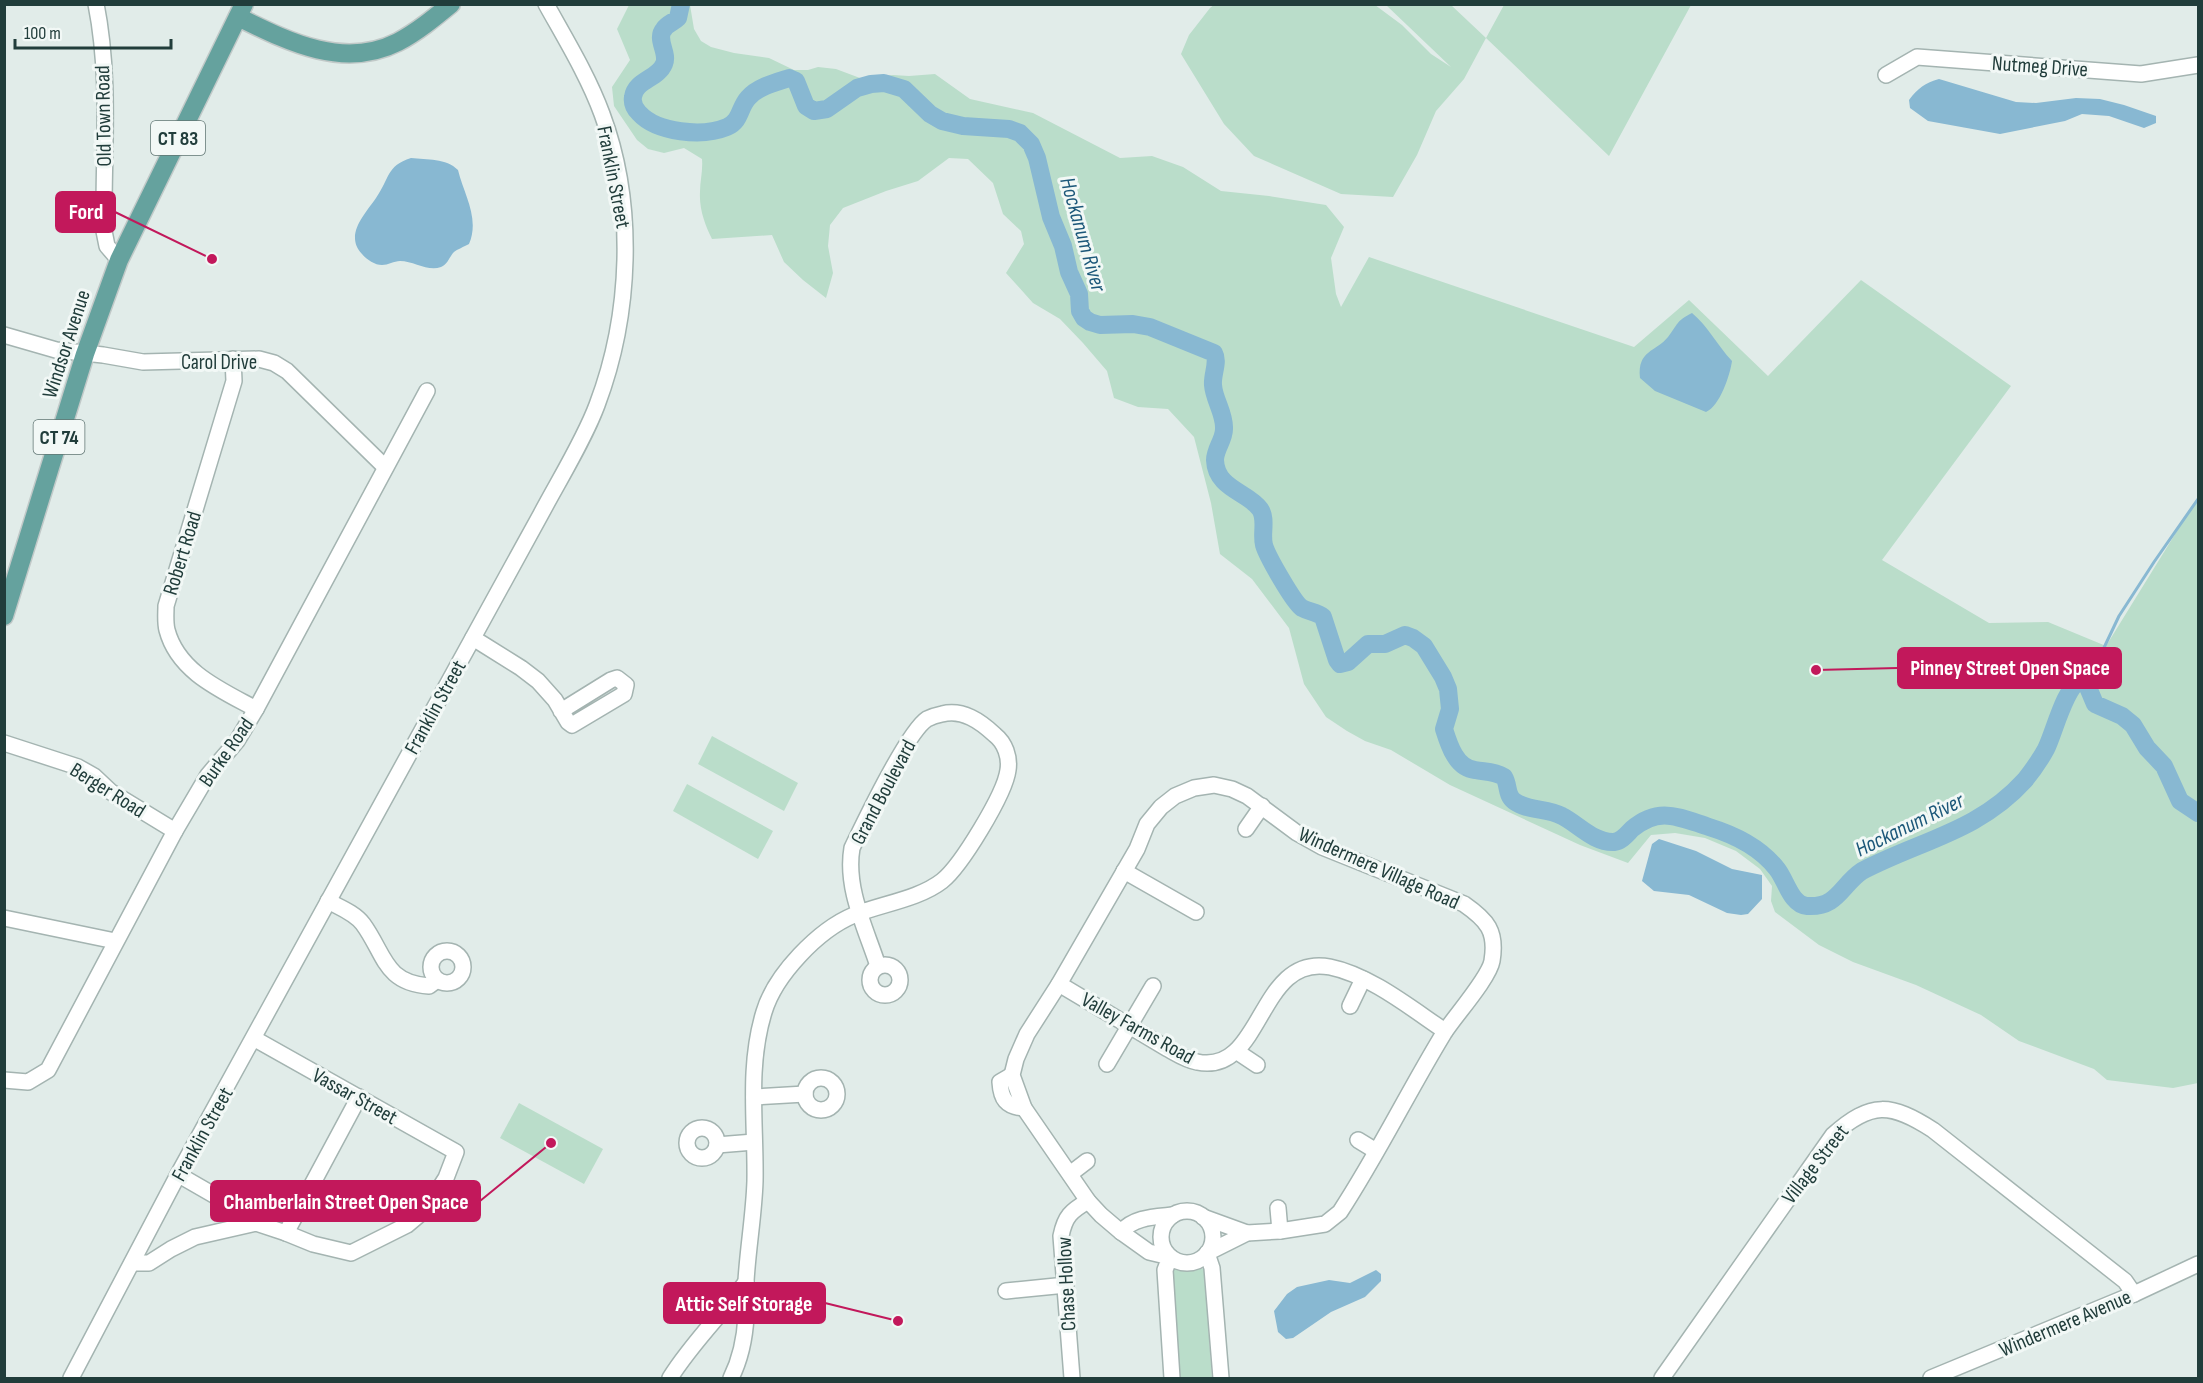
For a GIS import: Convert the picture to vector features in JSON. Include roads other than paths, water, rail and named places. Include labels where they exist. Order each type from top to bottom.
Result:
[{"type":"main road","points":[[241,11],[296,44],[333,53],[376,50],[396,43],[414,33],[451,4]]},
{"type":"main road","name":"CT 83","points":[[119,260],[241,11]]},
{"type":"main road","name":"Windsor Avenue","points":[[4,616],[85,354],[119,260]]},
{"type":"street","name":"Old Town Road","points":[[96,4],[106,97],[104,231],[107,246],[119,260]]},
{"type":"street","name":"Franklin Street","points":[[71,1378],[328,901],[541,514],[596,407],[613,358],[625,276],[625,221],[617,168],[603,115],[546,4]]},
{"type":"street","name":"Nutmeg Drive","points":[[1886,75],[1917,57],[2141,74],[2199,64]]},
{"type":"street","name":"Carol Drive","points":[[4,334],[56,350],[143,362],[233,359],[274,363],[287,371],[385,467]]},
{"type":"street","name":"Robert Road","points":[[233,359],[234,381],[166,606],[166,628],[172,645],[183,661],[199,677],[256,709]]},
{"type":"street","name":"Burke Road","points":[[4,1080],[28,1082],[48,1070],[175,831],[208,776],[237,741],[256,709],[427,391]]},
{"type":"street","points":[[473,638],[538,681],[555,700],[561,711]]},
{"type":"street","name":"Grand Boulevard","points":[[731,1378],[742,1345],[747,1316],[746,1282],[755,1183],[754,1066],[758,1035],[765,1009],[780,980],[823,933],[852,916],[861,913],[927,890],[946,878],[959,862],[995,803],[1008,769],[1002,741],[985,726],[962,713],[943,714],[927,719],[911,737],[852,848],[849,862],[852,887],[861,913]]},
{"type":"street","name":"Berger Road","points":[[4,743],[78,767],[111,792],[175,831]]},
{"type":"street","name":"Windermere Village Road","points":[[1120,1232],[1128,1224],[1146,1218],[1189,1212],[1247,1233],[1325,1224],[1340,1212],[1445,1031],[1492,963],[1493,940],[1488,924],[1464,904],[1322,847],[1297,833],[1262,806],[1232,789],[1214,785],[1194,788],[1175,796],[1161,807],[1147,824],[1137,849],[1028,1034],[1016,1059],[1012,1075],[1024,1108],[1088,1201],[1120,1232],[1149,1252],[1170,1257],[1177,1262],[1194,1262],[1247,1233]]},
{"type":"street","points":[[1246,829],[1262,806]]},
{"type":"street","points":[[1124,871],[1196,912]]},
{"type":"street","points":[[328,901],[362,922],[389,969],[403,981],[429,986],[437,980]]},
{"type":"street","points":[[861,913],[878,966]]},
{"type":"street","points":[[4,918],[116,941]]},
{"type":"street","points":[[1257,1065],[1236,1051],[1246,1040],[1280,985],[1299,969],[1312,966],[1331,967],[1363,979],[1386,991],[1445,1031]]},
{"type":"street","points":[[1350,1006],[1363,979]]},
{"type":"street","name":"Valley Farms Road","points":[[1059,984],[1186,1059],[1199,1063],[1220,1060],[1236,1051]]},
{"type":"street","points":[[1107,1065],[1154,987]]},
{"type":"street","name":"Vassar Street","points":[[255,1039],[456,1152],[446,1178],[426,1209],[407,1226],[384,1238],[351,1253],[313,1244],[286,1233]]},
{"type":"street","points":[[754,1097],[805,1095]]},
{"type":"street","points":[[179,1175],[245,1213],[256,1223],[286,1233],[359,1098]]},
{"type":"street","name":"Village Street","points":[[1662,1378],[1833,1135],[1852,1118],[1873,1110],[1896,1110],[1933,1130],[2125,1281],[2134,1294]]},
{"type":"street","points":[[1358,1140],[1376,1150]]},
{"type":"street","points":[[717,1145],[754,1142]]},
{"type":"street","points":[[1070,1174],[1088,1161]]},
{"type":"street","name":"Chase Hollow","points":[[1072,1378],[1061,1236],[1064,1221],[1075,1209],[1088,1201]]},
{"type":"street","points":[[1278,1208],[1280,1231]]},
{"type":"street","points":[[1172,1378],[1165,1270],[1170,1257],[1161,1243],[1161,1235],[1167,1220],[1173,1215]]},
{"type":"street","points":[[1203,1217],[1208,1223],[1212,1238],[1208,1253],[1212,1269],[1221,1378]]},
{"type":"street","points":[[132,1263],[149,1263],[195,1238],[256,1223]]},
{"type":"street","name":"Windermere Avenue","points":[[1931,1378],[2134,1294],[2199,1264]]},
{"type":"street","points":[[670,1378],[685,1356],[746,1282]]},
{"type":"street","points":[[1006,1291],[1066,1285]]},
{"type":"water","points":[[1939,79],[2016,102],[2036,103],[2076,98],[2100,99],[2156,116],[2156,123],[2144,128],[2109,116],[2082,114],[2065,121],[2000,134],[1928,121],[1910,108],[1909,100],[1922,86]]},
{"type":"water","points":[[411,158],[442,161],[458,170],[470,207],[473,225],[469,244],[455,252],[441,267],[431,268],[400,261],[384,265],[377,264],[366,258],[357,247],[356,232],[362,218],[393,169]]},
{"type":"water","points":[[1692,313],[1732,361],[1727,382],[1720,397],[1706,412],[1655,391],[1640,378],[1641,362],[1644,357],[1668,337],[1680,321]]},
{"type":"water","points":[[1659,839],[1696,851],[1732,869],[1762,875],[1762,899],[1748,914],[1741,915],[1727,913],[1689,895],[1654,891],[1642,881],[1652,844]]},
{"type":"water","points":[[1376,1270],[1381,1274],[1381,1281],[1365,1297],[1331,1312],[1293,1338],[1286,1339],[1278,1332],[1274,1311],[1287,1294],[1297,1287],[1329,1280],[1350,1283]]},
{"type":"waterway","name":"Hockanum River","points":[[681,4],[678,18],[662,33],[664,64],[657,73],[638,87],[633,97],[635,108],[647,120],[657,125],[668,129],[693,132],[706,132],[727,127],[735,121],[752,94],[767,85],[789,78],[796,81],[806,106],[814,111],[827,109],[857,88],[884,83],[904,89],[930,114],[942,121],[963,126],[1009,129],[1020,133],[1031,144],[1037,158],[1051,217],[1063,246],[1069,272],[1079,294],[1080,311],[1084,318],[1100,325],[1133,324],[1150,327],[1214,353],[1216,360],[1213,385],[1224,429],[1215,456],[1217,470],[1227,484],[1260,509],[1263,517],[1264,545],[1270,559],[1298,604],[1323,617],[1337,660],[1340,664],[1348,662],[1368,644],[1385,644],[1405,635],[1424,646],[1448,689],[1450,709],[1444,729],[1454,755],[1468,768],[1504,777],[1510,796],[1519,804],[1556,813],[1593,836],[1614,842],[1642,822],[1660,816],[1678,817],[1719,830],[1763,854],[1777,869],[1789,891],[1801,905],[1817,906],[1832,899],[1862,871],[1968,823],[2007,798],[2025,780],[2046,749],[2069,692],[2080,681],[2087,685],[2095,704],[2122,716],[2133,725],[2147,748],[2164,766],[2180,801],[2198,813]]},
{"type":"waterway","points":[[2083,681],[2101,654],[2119,616],[2198,499]]},
{"type":"place","name":"Ford","points":[[212,259]]},
{"type":"place","name":"Pinney Street Open Space","points":[[1816,670]]},
{"type":"place","name":"Chamberlain Street Open Space","points":[[551,1143]]},
{"type":"place","name":"Attic Self Storage","points":[[898,1321]]}]
